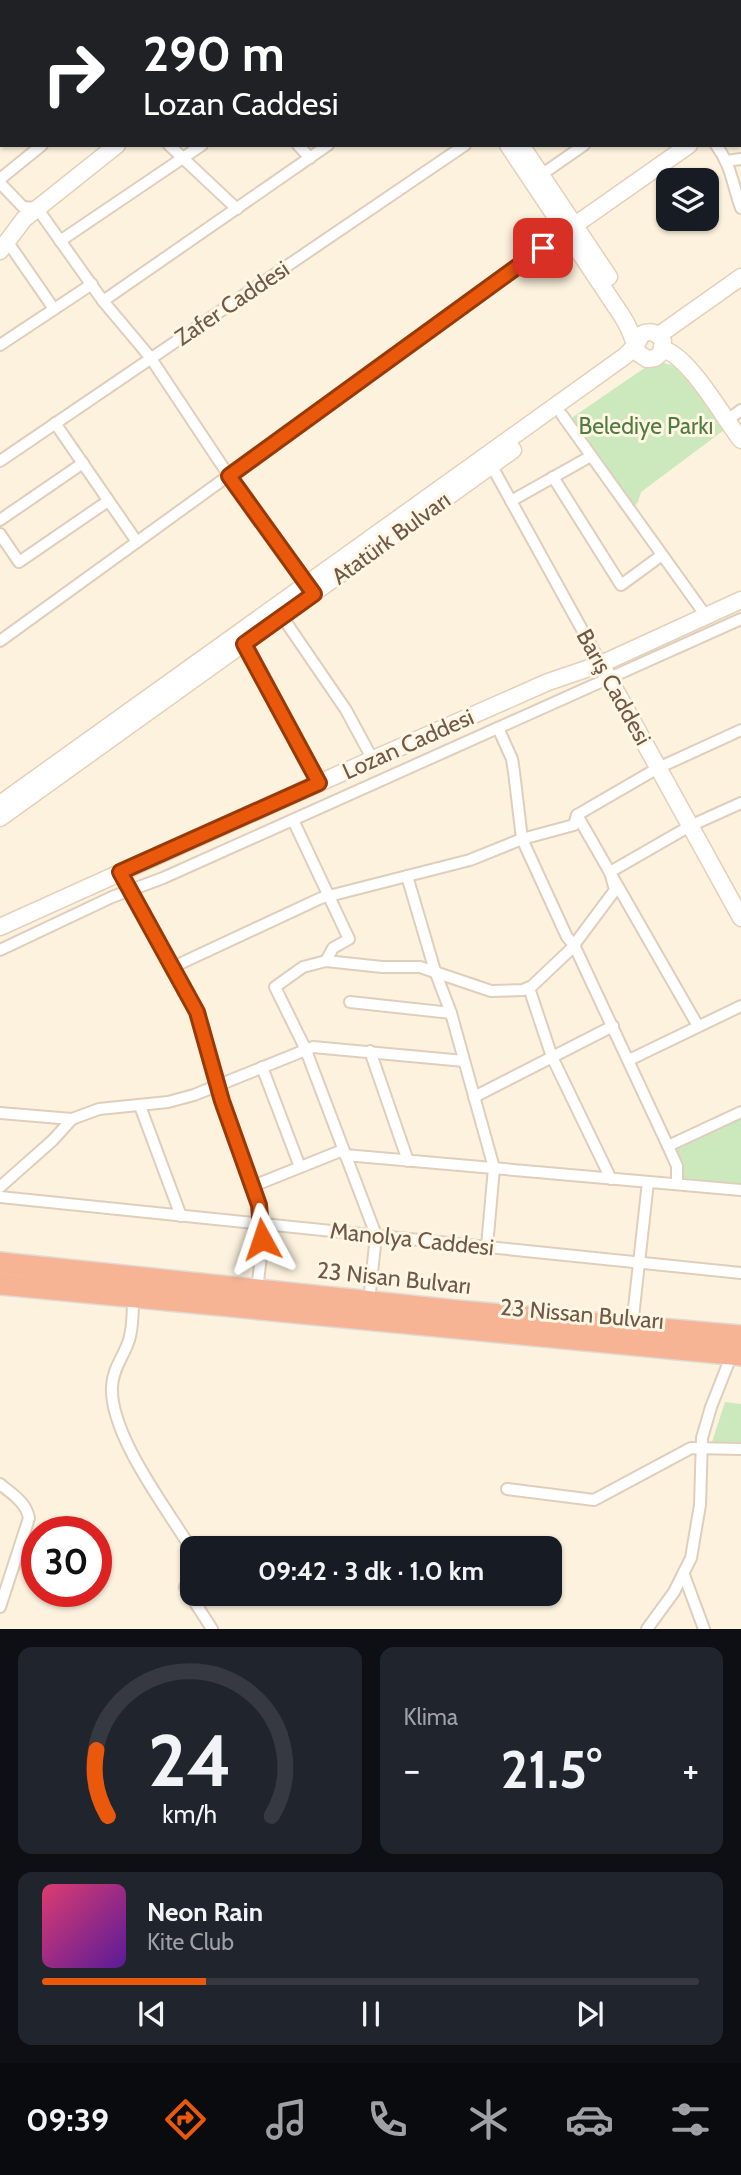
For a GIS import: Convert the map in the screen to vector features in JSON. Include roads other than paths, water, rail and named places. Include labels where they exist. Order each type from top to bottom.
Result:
[{"type":"highway","name":"23 Nisan Bulvarı","points":[[0,1264],[632,1326],[738,1349]]},
{"type":"highway","name":"23 Nissan Bulvarı","points":[[0,1284],[738,1349]]},
{"type":"street","points":[[37,208],[23,207],[0,181],[40,147]]},
{"type":"street","points":[[54,309],[3,246],[19,224],[37,208],[114,147]]},
{"type":"street","points":[[171,147],[237,209]]},
{"type":"street","points":[[60,241],[199,147]]},
{"type":"street","points":[[300,147],[310,158]]},
{"type":"street","points":[[103,300],[325,147]]},
{"type":"street","name":"Zafer Caddesi","points":[[0,461],[149,357],[462,147]]},
{"type":"street","points":[[509,147],[630,310],[657,339],[682,359],[741,440]]},
{"type":"street","points":[[522,147],[627,323],[638,353],[648,359],[659,356],[657,339]]},
{"type":"street","points":[[541,175],[581,147]]},
{"type":"street","points":[[0,641],[570,228],[686,147]]},
{"type":"street","points":[[717,147],[732,170],[733,186],[741,208]]},
{"type":"street","points":[[726,161],[741,159]]},
{"type":"street","points":[[37,208],[103,300],[149,357],[229,476],[311,589]]},
{"type":"street","points":[[657,339],[741,276]]},
{"type":"street","points":[[0,345],[92,284]]},
{"type":"street","points":[[636,345],[642,334],[657,339]]},
{"type":"street","name":"Atatürk Bulvarı","points":[[0,804],[279,612],[489,461],[636,345]]},
{"type":"street","name":"Atatürk Bulvarı","points":[[489,461],[562,415],[629,366],[648,359]]},
{"type":"street","points":[[726,421],[741,410]]},
{"type":"street","points":[[562,415],[706,616]]},
{"type":"street","points":[[55,423],[137,542]]},
{"type":"street","points":[[511,501],[591,456]]},
{"type":"street","name":"Barış Caddesi","points":[[489,461],[740,915]]},
{"type":"street","points":[[0,520],[83,463]]},
{"type":"street","points":[[554,477],[621,585],[662,555]]},
{"type":"street","points":[[0,534],[19,562],[108,501]]},
{"type":"street","points":[[0,950],[78,912],[498,728],[605,671],[740,609]]},
{"type":"street","name":"Lozan Caddesi","points":[[2,922],[548,682],[605,671],[706,616],[740,609]]},
{"type":"street","points":[[279,612],[346,710],[373,760]]},
{"type":"street","name":"Atatürk Bulvarı","points":[[0,818],[244,644],[279,612]]},
{"type":"street","points":[[244,644],[319,783]]},
{"type":"street","points":[[498,728],[514,772],[522,839],[566,937],[574,945],[677,1166],[677,1184]]},
{"type":"street","points":[[173,967],[330,895],[470,860],[522,839],[574,825],[577,816],[658,768],[741,730]]},
{"type":"street","points":[[610,872],[690,826],[741,803]]},
{"type":"street","points":[[577,816],[698,1026]]},
{"type":"street","points":[[293,820],[349,939],[334,948],[326,961]]},
{"type":"street","points":[[120,872],[203,1027],[217,1085],[259,1205],[262,1224],[257,1290]]},
{"type":"street","points":[[369,1302],[376,1235],[305,1048],[275,986],[303,967],[326,961],[382,967],[420,967],[491,991],[515,992],[528,988],[574,945],[615,890],[610,872]]},
{"type":"street","points":[[407,876],[435,971],[451,1013],[494,1168],[487,1246]]},
{"type":"street","points":[[528,988],[552,1057],[611,1179]]},
{"type":"street","points":[[350,1002],[451,1013]]},
{"type":"street","points":[[629,1060],[741,1006]]},
{"type":"street","points":[[474,1097],[613,1026]]},
{"type":"street","points":[[0,1113],[72,1119],[99,1109],[182,1099],[305,1048],[324,1046],[464,1061]]},
{"type":"street","points":[[370,1051],[408,1161]]},
{"type":"street","points":[[262,1067],[300,1167]]},
{"type":"street","points":[[140,1105],[181,1216]]},
{"type":"street","points":[[668,1146],[741,1112]]},
{"type":"street","points":[[0,1187],[53,1140],[72,1119]]},
{"type":"street","points":[[253,1186],[344,1152],[408,1161],[741,1190]]},
{"type":"street","points":[[632,1326],[648,1182]]},
{"type":"street","name":"Manolya Caddesi","points":[[0,1197],[741,1273]]},
{"type":"street","points":[[133,1297],[129,1341],[120,1358],[112,1384],[114,1411],[125,1439],[184,1536]]},
{"type":"street","points":[[648,1629],[674,1592],[691,1558],[700,1505],[702,1447],[711,1406],[738,1349]]},
{"type":"street","points":[[507,1489],[594,1500],[691,1448],[741,1449]]},
{"type":"street","points":[[0,1484],[20,1500],[29,1514],[29,1524],[10,1572],[0,1607]]},
{"type":"street","points":[[684,1575],[705,1629]]},
{"type":"street","points":[[197,1606],[212,1629]]},
{"type":"park label","name":"Belediye Parkı","points":[[646,426]]}]
